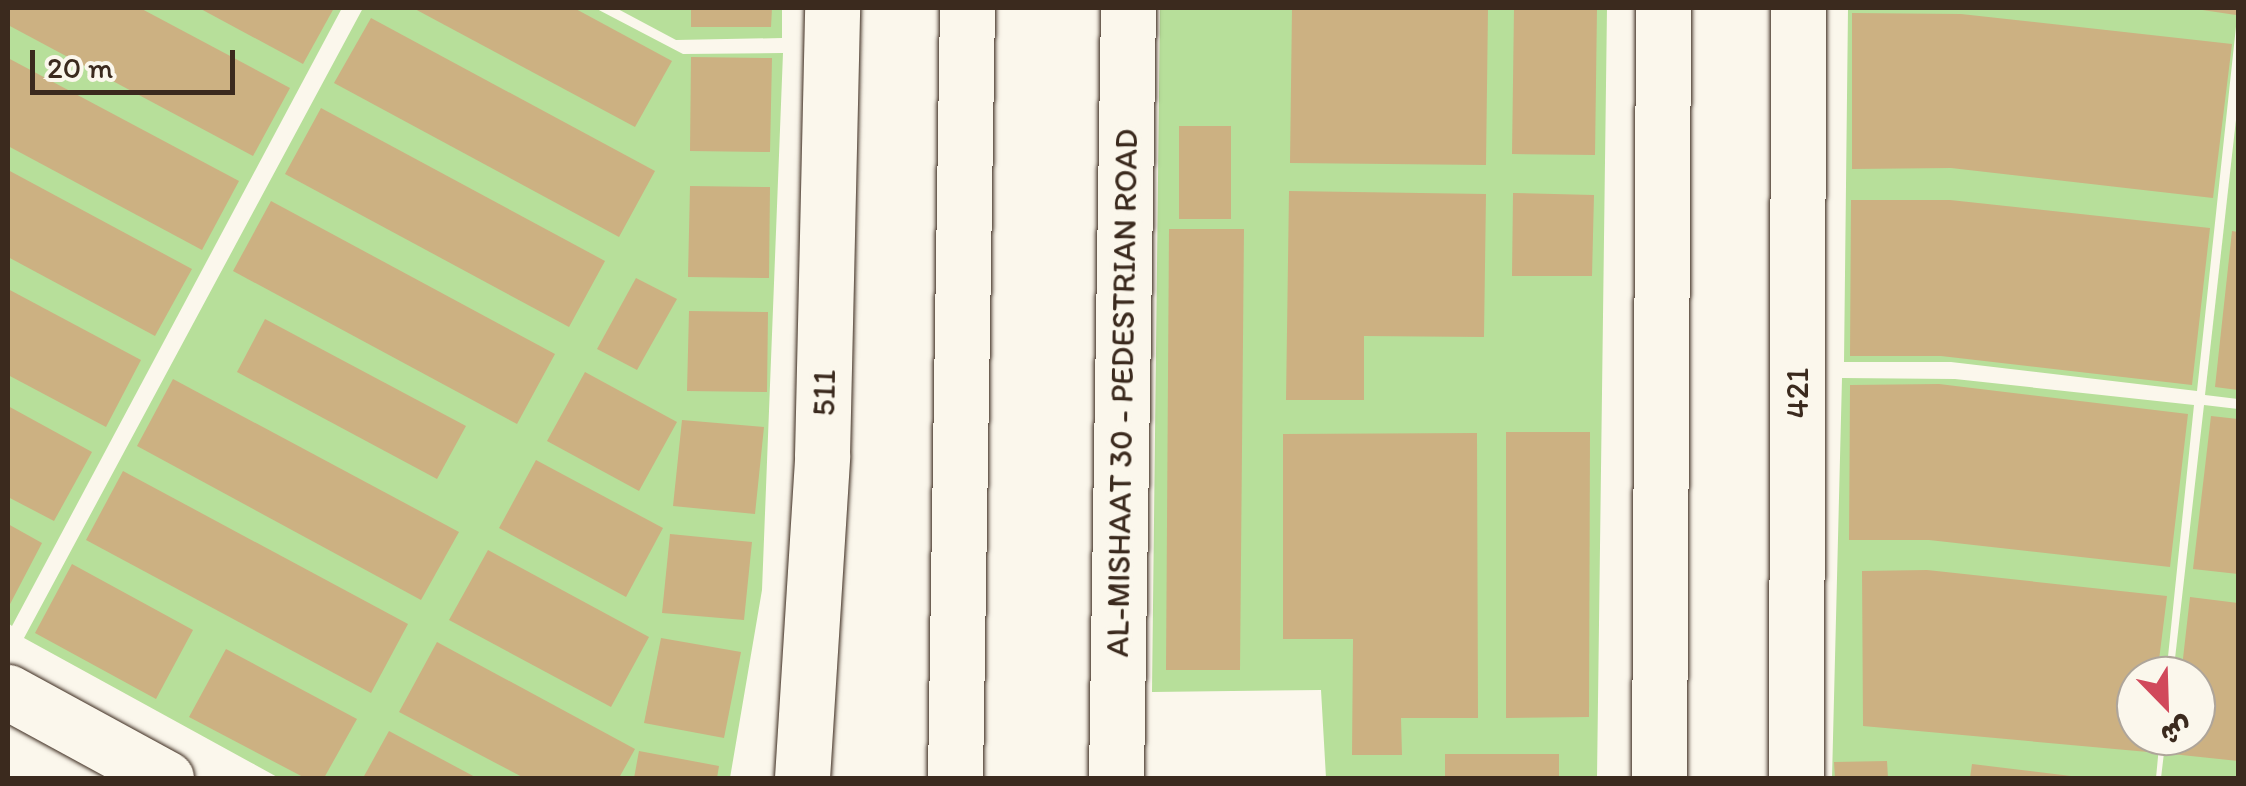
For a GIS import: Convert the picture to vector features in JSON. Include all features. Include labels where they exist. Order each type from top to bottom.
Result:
[{"type":"street","name":"511","points":[[802,778],[822,456],[832,8]]},
{"type":"street","points":[[955,778],[968,8]]},
{"type":"street","name":"AL-MISHAAT 30 - PEDESTRIAN ROAD","points":[[1116,778],[1128,8]]},
{"type":"street","points":[[1659,778],[1663,8]]},
{"type":"street","name":"421","points":[[1796,778],[1798,8]]},
{"type":"street","points":[[8,692],[166,778]]},
{"type":"green space","points":[[8,8],[342,8],[12,626],[8,623]]},
{"type":"green space","points":[[363,8],[595,8],[683,54],[783,53],[762,590],[730,778],[279,778],[24,638]]},
{"type":"green space","points":[[616,8],[782,8],[782,38],[676,40]]},
{"type":"green space","points":[[1160,8],[1607,8],[1597,778],[1326,778],[1321,690],[1152,692]]},
{"type":"green space","points":[[1848,8],[2238,8],[2197,391],[1951,362],[1844,362]]},
{"type":"green space","points":[[2238,102],[2238,399],[2205,395]]},
{"type":"green space","points":[[1842,378],[1955,379],[2194,405],[2168,656],[2116,656],[2116,756],[2158,756],[2156,778],[1832,778]]},
{"type":"green space","points":[[2204,405],[2238,409],[2238,778],[2161,778],[2164,756],[2216,756],[2216,656],[2175,656]]},
{"type":"building","points":[[8,8],[140,8],[290,88],[253,156],[8,25]]},
{"type":"building","points":[[199,8],[334,8],[303,64]]},
{"type":"building","points":[[413,8],[574,8],[672,61],[635,127]]},
{"type":"building","points":[[691,8],[772,8],[771,27],[691,27]]},
{"type":"building","points":[[1292,8],[1488,8],[1486,165],[1290,163]]},
{"type":"building","points":[[1514,8],[1597,8],[1595,155],[1512,154]]},
{"type":"building","points":[[2189,8],[2237,8],[2236,15]]},
{"type":"building","points":[[1852,13],[1961,14],[2232,44],[2213,198],[1951,168],[1852,169]]},
{"type":"building","points":[[371,18],[655,171],[619,237],[334,83]]},
{"type":"building","points":[[691,57],[772,58],[770,152],[690,151]]},
{"type":"building","points":[[8,58],[239,181],[202,250],[8,146]]},
{"type":"building","points":[[321,108],[605,261],[569,327],[285,174]]},
{"type":"building","points":[[1179,126],[1231,126],[1231,219],[1179,219]]},
{"type":"building","points":[[8,170],[192,269],[155,336],[8,257]]},
{"type":"building","points":[[690,186],[770,187],[769,278],[688,277]]},
{"type":"building","points":[[1289,191],[1486,194],[1484,337],[1364,336],[1364,400],[1286,400]]},
{"type":"building","points":[[1513,193],[1594,195],[1592,276],[1512,276]]},
{"type":"building","points":[[1851,200],[1950,200],[2210,228],[2192,385],[1941,356],[1850,356]]},
{"type":"building","points":[[271,201],[555,354],[517,424],[233,271]]},
{"type":"building","points":[[1169,229],[1244,229],[1240,670],[1166,670]]},
{"type":"building","points":[[2232,231],[2238,232],[2238,390],[2215,387]]},
{"type":"building","points":[[636,278],[677,299],[637,370],[597,349]]},
{"type":"building","points":[[8,289],[141,360],[106,427],[8,375]]},
{"type":"building","points":[[689,311],[768,312],[767,392],[687,391]]},
{"type":"building","points":[[265,319],[466,426],[437,479],[237,372]]},
{"type":"building","points":[[585,372],[677,422],[639,491],[547,441]]},
{"type":"building","points":[[173,379],[459,532],[421,600],[137,446]]},
{"type":"building","points":[[1939,384],[2188,414],[2170,567],[1929,540],[1849,540],[1850,385]]},
{"type":"building","points":[[8,406],[92,452],[54,521],[8,497]]},
{"type":"building","points":[[2211,416],[2238,419],[2238,574],[2193,569]]},
{"type":"building","points":[[682,420],[764,427],[755,514],[673,506]]},
{"type":"building","points":[[1506,432],[1590,432],[1589,717],[1506,718]]},
{"type":"building","points":[[1477,433],[1478,718],[1401,718],[1402,755],[1352,755],[1353,639],[1283,639],[1283,434]]},
{"type":"building","points":[[536,460],[663,528],[626,597],[499,528]]},
{"type":"building","points":[[123,471],[408,624],[371,693],[86,540]]},
{"type":"building","points":[[8,524],[42,543],[8,608]]},
{"type":"building","points":[[670,534],[752,542],[744,620],[662,613]]},
{"type":"building","points":[[488,550],[649,637],[611,707],[449,620]]},
{"type":"building","points":[[72,564],[193,630],[156,699],[35,633]]},
{"type":"building","points":[[1927,570],[2167,596],[2160,656],[2116,656],[2116,749],[1863,726],[1862,571]]},
{"type":"building","points":[[2190,597],[2238,603],[2238,761],[2191,756],[2216,756],[2216,656],[2183,656]]},
{"type":"building","points":[[661,638],[741,652],[724,738],[644,723]]},
{"type":"building","points":[[437,642],[635,749],[619,778],[524,778],[399,712]]},
{"type":"building","points":[[226,649],[357,719],[324,778],[305,778],[189,717]]},
{"type":"building","points":[[389,731],[477,778],[363,778]]},
{"type":"building","points":[[639,751],[719,766],[717,778],[634,778]]},
{"type":"building","points":[[1445,754],[1559,754],[1559,778],[1445,778]]},
{"type":"building","points":[[1887,761],[1888,778],[1835,778],[1834,762]]},
{"type":"building","points":[[1972,764],[2071,776],[2071,778],[1970,778]]}]
